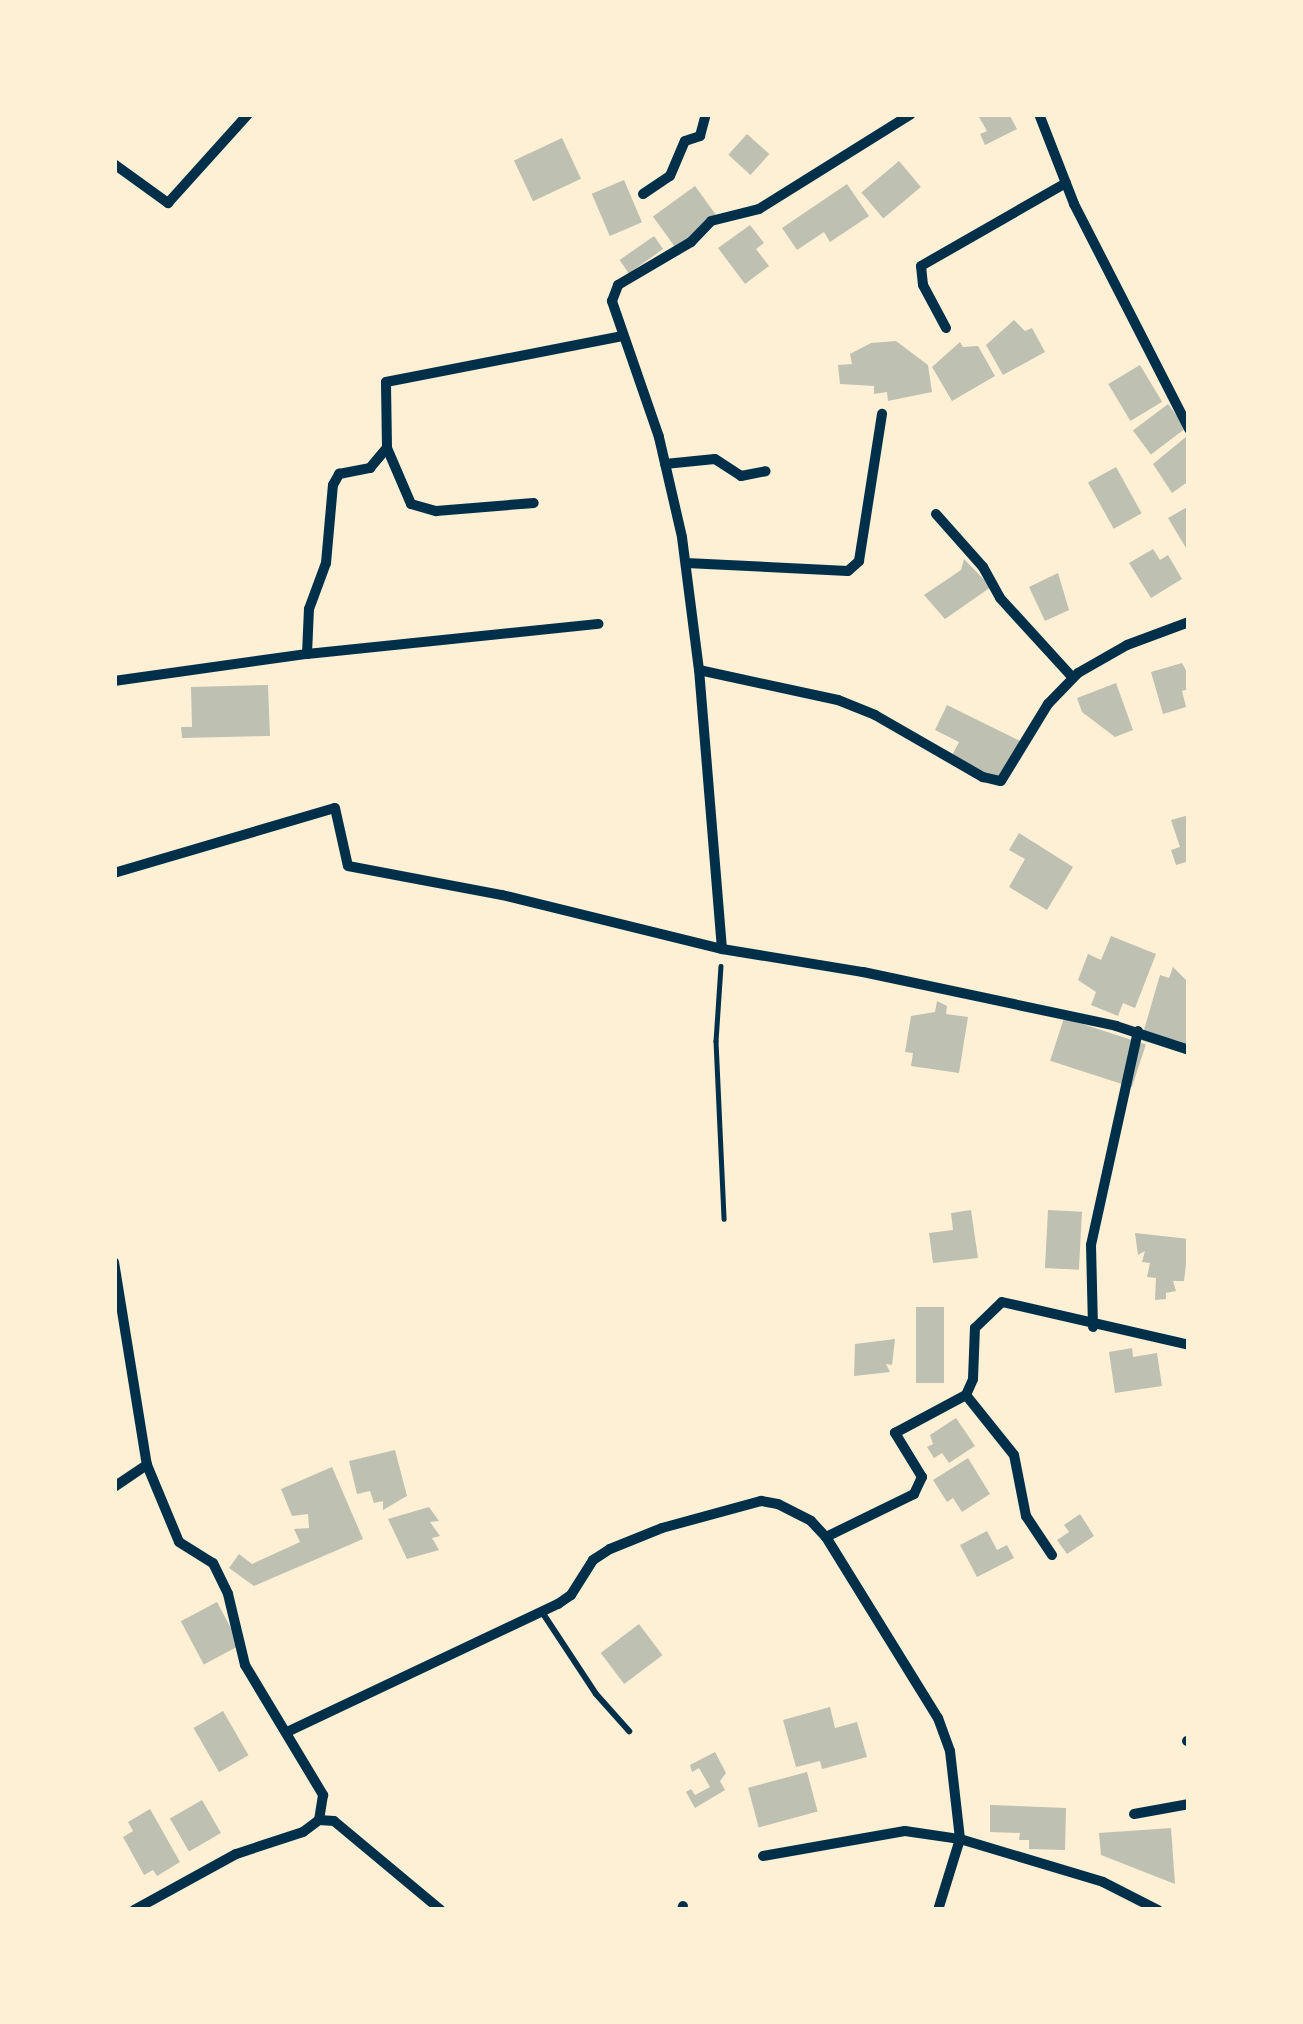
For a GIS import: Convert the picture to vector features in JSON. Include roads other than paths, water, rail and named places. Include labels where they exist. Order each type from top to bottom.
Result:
[{"type":"street","points":[[114,164],[168,203],[248,114]]},
{"type":"street","points":[[643,194],[670,176],[685,141],[700,136],[706,114]]},
{"type":"street","points":[[722,949],[686,563],[665,464],[612,301],[618,285],[691,242],[711,221],[759,209],[910,114]]},
{"type":"street","points":[[1039,114],[1066,183],[1189,429]]},
{"type":"street","points":[[946,328],[923,284],[921,266],[1066,183]]},
{"type":"street","points":[[535,503],[436,511],[411,504],[387,448],[386,382],[623,336]]},
{"type":"street","points":[[686,563],[848,571],[859,561],[882,414]]},
{"type":"street","points":[[307,654],[309,609],[326,563],[333,485],[339,474],[370,468],[387,448]]},
{"type":"street","points":[[665,464],[715,459],[741,476],[766,471]]},
{"type":"street","points":[[936,514],[983,567],[1000,598],[1073,678]]},
{"type":"street","points":[[699,670],[838,700],[1000,781],[1048,704],[1073,678],[1126,645],[1189,622]]},
{"type":"street","points":[[114,681],[307,654],[598,624]]},
{"type":"street","points":[[114,873],[334,808],[349,866],[502,896],[722,949],[863,972],[1138,1031],[1189,1051]]},
{"type":"street","points":[[1093,1327],[1091,1245],[1138,1031]]},
{"type":"street","points":[[114,1262],[147,1466],[179,1542],[214,1563],[228,1594],[245,1665],[323,1795],[319,1820],[303,1832],[236,1854],[134,1910]]},
{"type":"street","points":[[826,1537],[914,1494],[922,1477],[895,1433],[966,1396],[973,1379],[975,1328],[1002,1302],[1189,1346]]},
{"type":"street","points":[[966,1396],[1014,1455],[1026,1516],[1052,1555]]},
{"type":"street","points":[[114,1487],[147,1466]]},
{"type":"street","points":[[287,1732],[542,1612],[571,1595],[592,1560],[662,1528],[761,1502],[794,1509],[826,1537],[938,1718],[950,1751],[960,1839],[938,1910]]},
{"type":"street","points":[[1134,1814],[1189,1804]]},
{"type":"street","points":[[319,1820],[334,1822],[352,1835],[441,1910]]},
{"type":"street","points":[[763,1856],[905,1831],[960,1839],[1103,1882],[1158,1910]]},
{"type":"lane","points":[[542,1612],[596,1694],[628,1731]]}]
